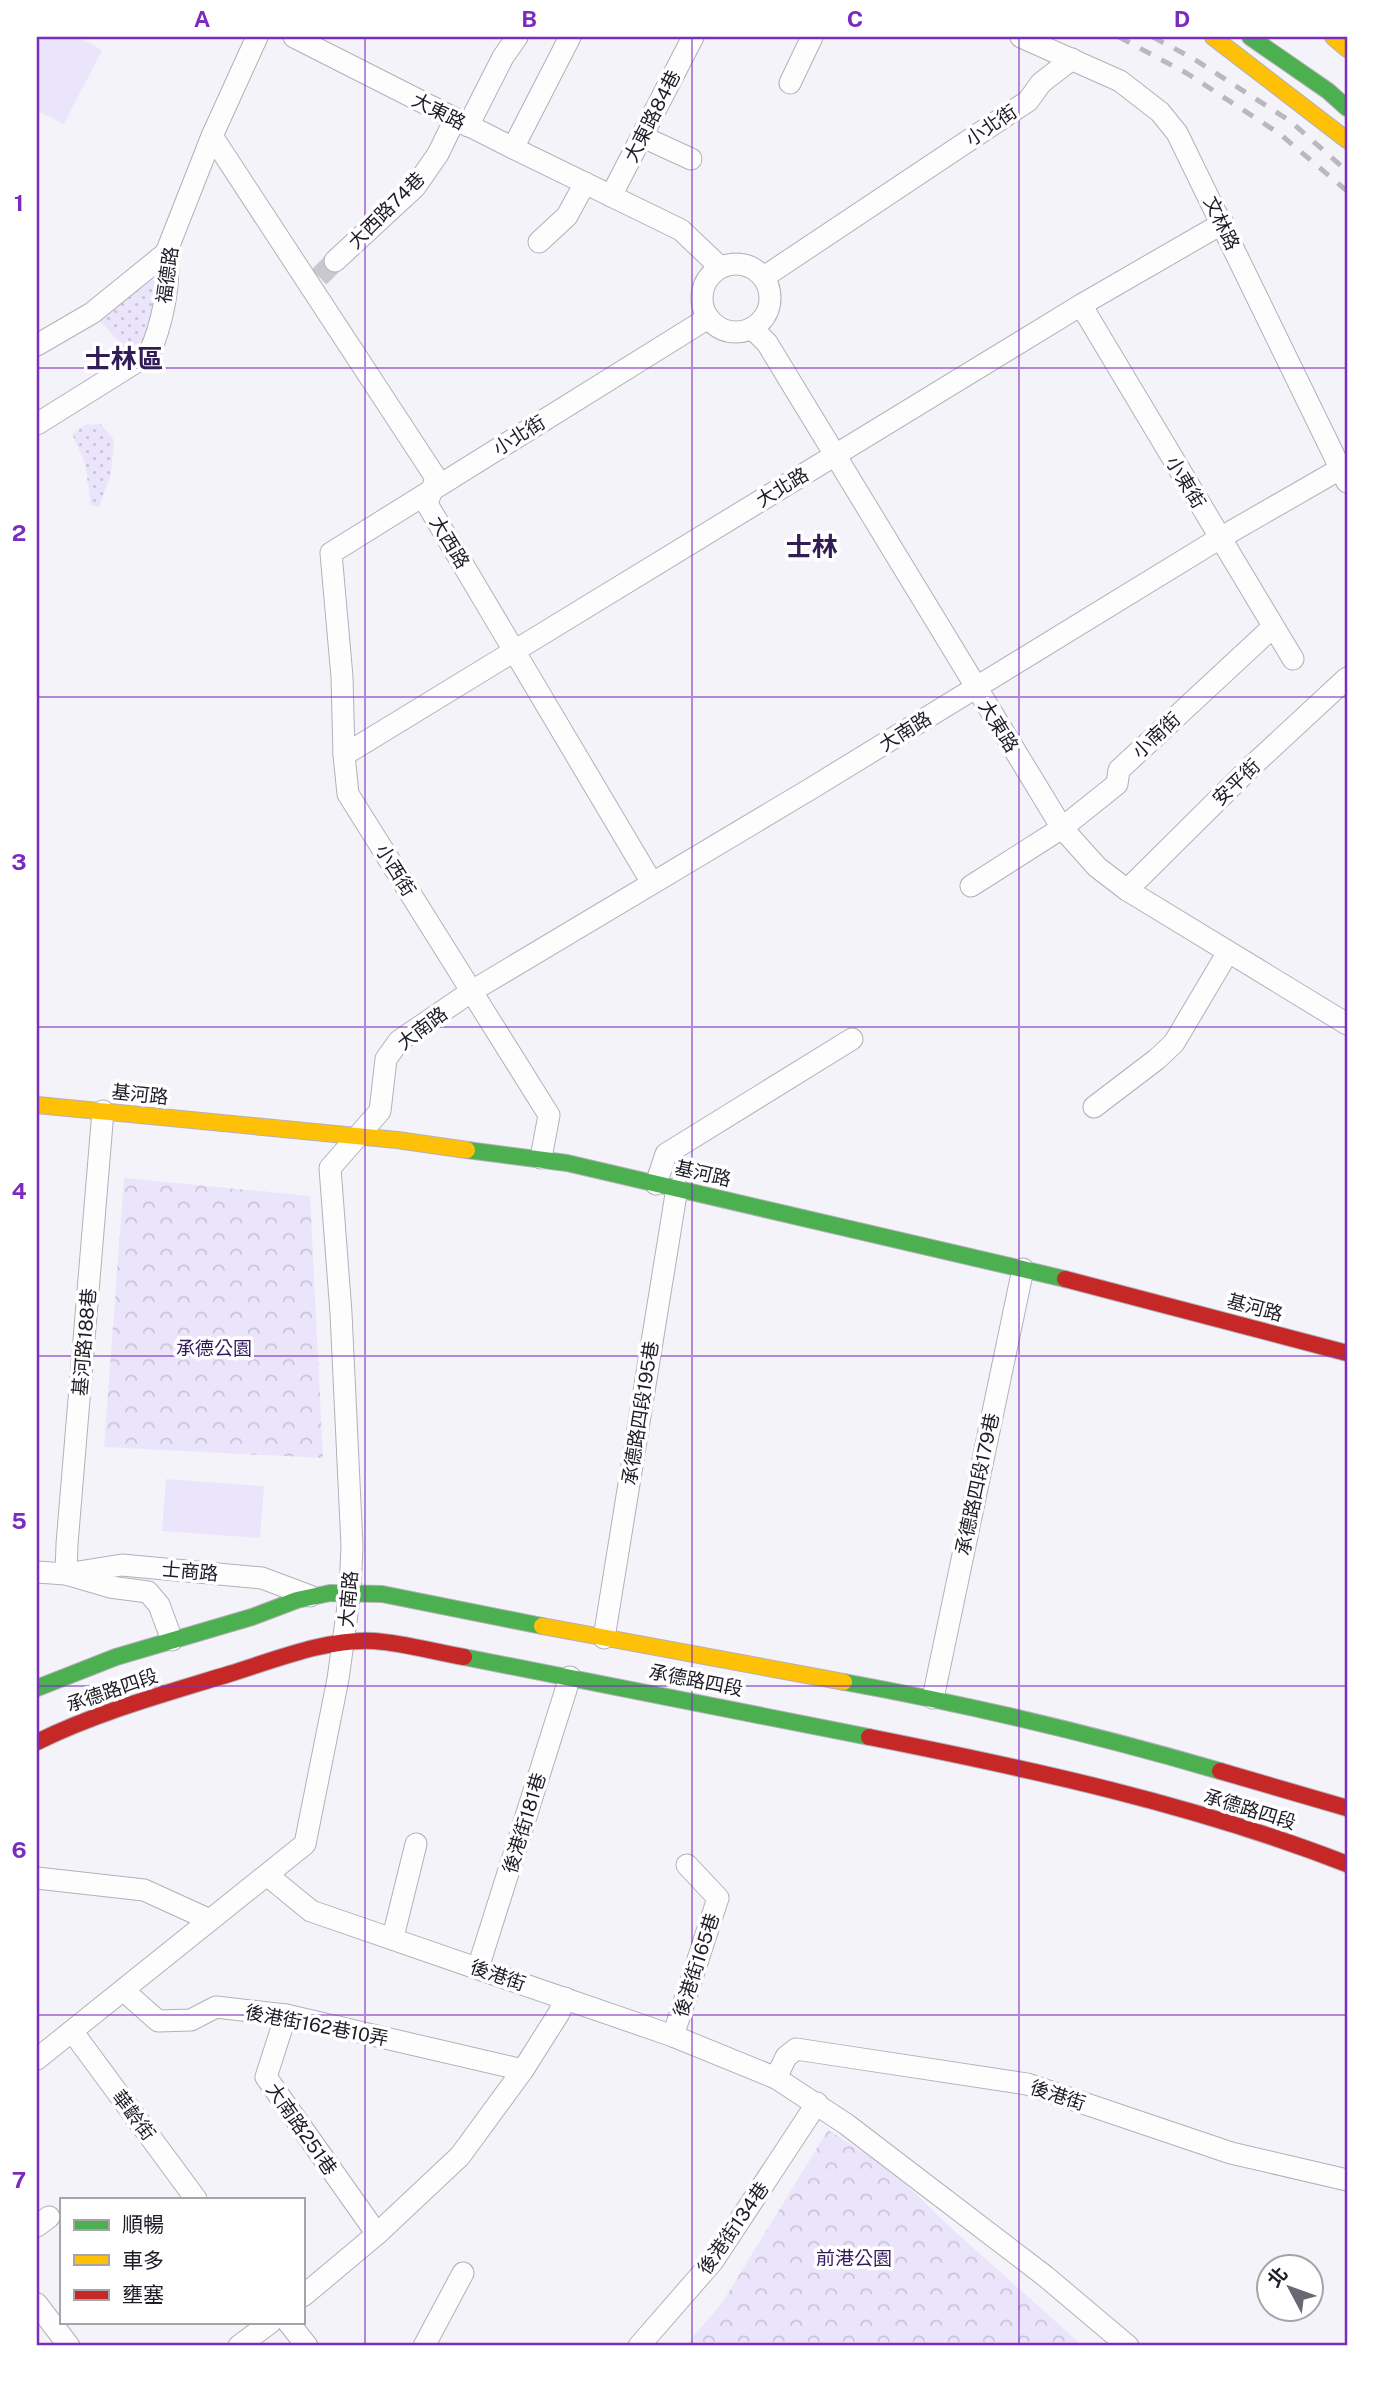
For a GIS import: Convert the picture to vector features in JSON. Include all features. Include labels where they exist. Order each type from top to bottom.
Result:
[{"type":"main road","points":[[1213,37],[1347,140]]},
{"type":"main road","points":[[1250,37],[1328,91],[1347,108]]},
{"type":"main road","points":[[1333,37],[1347,49]]},
{"type":"main road","name":"基河路","points":[[37,1105],[397,1140],[541,1158],[1023,1269],[1347,1353]]},
{"type":"main road","name":"承德路四段","points":[[37,1688],[62,1677],[172,1640],[276,1610],[310,1596],[350,1592],[382,1594],[933,1698],[1114,1740],[1347,1808]]},
{"type":"main road","name":"承德路四段","points":[[37,1742],[55,1732],[132,1703],[314,1648],[344,1642],[386,1642],[1015,1766],[1280,1838],[1347,1864]]},
{"type":"street","name":"福德路","points":[[37,424],[149,354],[157,338],[169,267],[166,253],[212,136],[257,37]]},
{"type":"street","name":"大東路","points":[[294,37],[681,230],[720,267]]},
{"type":"street","name":"大西路74巷","points":[[335,261],[415,187],[462,122],[517,37]]},
{"type":"street","points":[[513,148],[570,37]]},
{"type":"street","name":"大東路84巷","points":[[611,196],[693,37]]},
{"type":"street","points":[[790,83],[812,37]]},
{"type":"street","name":"文林路","points":[[1021,37],[1110,75],[1160,112],[1177,133],[1345,471]]},
{"type":"street","name":"小北街","points":[[764,277],[1028,101],[1041,83],[1072,59]]},
{"type":"street","name":"大西路","points":[[212,136],[314,279],[436,478],[428,504],[652,883]]},
{"type":"street","points":[[642,136],[691,159]]},
{"type":"street","points":[[539,242],[567,216],[585,183]]},
{"type":"street","name":"大北路","points":[[344,755],[1081,305],[1223,223]]},
{"type":"street","points":[[37,345],[92,313],[166,253]]},
{"type":"street","points":[[730,264],[749,265],[764,277],[771,296],[770,305],[761,322],[752,328],[733,332],[715,325],[708,318],[702,299],[703,290],[712,272],[730,264]]},
{"type":"street","name":"小東街","points":[[1081,305],[1293,659]]},
{"type":"street","name":"小北街","points":[[331,553],[708,318]]},
{"type":"street","name":"大東路","points":[[752,328],[767,343],[836,454],[1062,828],[1097,867],[1127,890],[1347,1024]]},
{"type":"street","name":"大南路","points":[[37,2059],[305,1844],[344,1642],[352,1546],[341,1313],[330,1168],[380,1111],[386,1059],[399,1041],[472,991],[1220,538],[1345,471]]},
{"type":"street","name":"小西街","points":[[331,553],[342,677],[348,794],[549,1115],[541,1158]]},
{"type":"street","name":"小南街","points":[[971,886],[1062,828],[1118,784],[1119,769],[1273,627]]},
{"type":"street","name":"安平街","points":[[1127,890],[1251,767],[1347,678]]},
{"type":"street","points":[[1094,1107],[1174,1043],[1228,953]]},
{"type":"street","name":"承德路四段195巷","points":[[604,1638],[666,1186],[666,1154],[852,1039]]},
{"type":"street","name":"基河路188巷","points":[[66,1574],[103,1111]]},
{"type":"street","name":"承德路四段179巷","points":[[933,1698],[1023,1269]]},
{"type":"street","name":"士商路","points":[[66,1574],[122,1565],[262,1578],[310,1596]]},
{"type":"street","name":"士商路","points":[[37,1572],[66,1574],[110,1587],[148,1592],[159,1605],[172,1640]]},
{"type":"street","name":"後港街181巷","points":[[478,1968],[570,1677]]},
{"type":"street","points":[[393,1937],[416,1844]]},
{"type":"street","name":"後港街165巷","points":[[673,2036],[718,1898],[687,1865]]},
{"type":"street","name":"後港街","points":[[267,1875],[311,1911],[393,1937],[673,2036],[776,2078],[817,2103],[1045,2276],[1128,2346]]},
{"type":"street","points":[[37,1878],[144,1891],[210,1920]]},
{"type":"street","name":"後港街162巷10弄","points":[[123,1990],[158,2021],[191,2020],[216,2007],[286,2015],[523,2070]]},
{"type":"street","points":[[304,2295],[377,2234],[460,2156],[523,2070],[559,2013],[565,1998]]},
{"type":"street","name":"大南路251巷","points":[[286,2015],[266,2077],[377,2234]]},
{"type":"street","name":"華齡街","points":[[72,2031],[195,2198]]},
{"type":"street","name":"後港街","points":[[776,2078],[786,2057],[796,2049],[1027,2084],[1231,2153],[1347,2180]]},
{"type":"street","name":"後港街134巷","points":[[639,2346],[713,2261],[817,2103]]},
{"type":"street","points":[[424,2346],[463,2273]]},
{"type":"street","points":[[37,2304],[69,2346]]},
{"type":"street","points":[[239,2346],[268,2324]]},
{"type":"street","points":[[290,2324],[307,2346]]},
{"type":"green space","points":[[42,37],[78,37],[102,50],[64,124],[37,111],[37,40],[38,43]]},
{"type":"green space","points":[[161,273],[151,335],[131,354],[98,319]]},
{"type":"green space","points":[[101,424],[114,440],[111,474],[99,507],[91,505],[85,463],[72,434],[84,425]]},
{"type":"green space","name":"承德公園","points":[[124,1178],[310,1196],[323,1458],[104,1447]]},
{"type":"green space","points":[[166,1479],[264,1486],[260,1538],[162,1531]]},
{"type":"green space","name":"前港公園","points":[[828,2130],[891,2170],[950,2227],[1083,2346],[685,2346],[722,2303]]},
{"type":"tunnel","points":[[319,277],[335,261]]},
{"type":"railway","points":[[1119,37],[1188,74],[1280,134],[1347,191]]},
{"type":"railway","points":[[1153,37],[1194,59],[1290,121],[1347,171]]},
{"type":"traffic: fast","points":[[1250,37],[1328,91],[1347,108]]},
{"type":"traffic: fast","points":[[467,1150],[567,1163],[1065,1279]]},
{"type":"traffic: fast","points":[[37,1688],[116,1657],[252,1617],[297,1600],[330,1593],[382,1594],[542,1626]]},
{"type":"traffic: fast","points":[[464,1657],[869,1737]]},
{"type":"traffic: fast","points":[[844,1682],[1033,1722],[1220,1771]]},
{"type":"traffic: slow","points":[[1213,37],[1347,140]]},
{"type":"traffic: slow","points":[[1333,37],[1347,49]]},
{"type":"traffic: slow","points":[[37,1105],[397,1140],[467,1150]]},
{"type":"traffic: slow","points":[[542,1626],[844,1682]]},
{"type":"traffic: jam","points":[[1065,1279],[1347,1353]]},
{"type":"traffic: jam","points":[[37,1742],[132,1704],[282,1657],[338,1643],[374,1641],[464,1657]]},
{"type":"traffic: jam","points":[[869,1737],[1111,1790],[1230,1823],[1347,1864]]},
{"type":"traffic: jam","points":[[1220,1771],[1347,1808]]},
{"type":"district","name":"士林區","points":[[124,359]]},
{"type":"district","name":"士林","points":[[812,547]]}]
